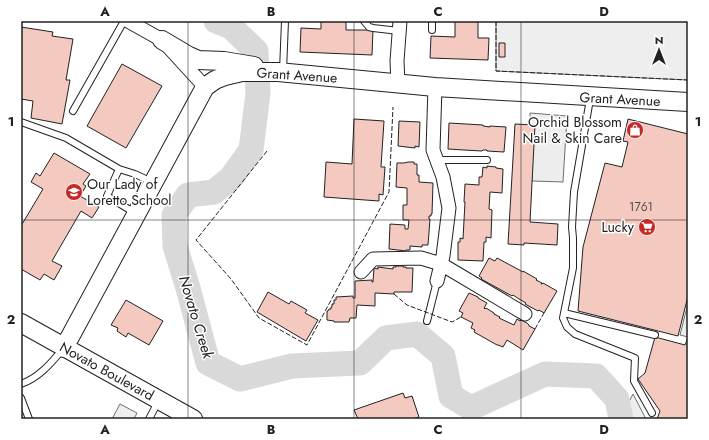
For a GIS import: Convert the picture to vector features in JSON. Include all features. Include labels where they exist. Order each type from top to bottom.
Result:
[{"type":"street","points":[[64,348],[205,87],[162,40],[128,21]]},
{"type":"street","points":[[398,83],[397,61],[400,26]]},
{"type":"street","name":"Grant Avenue","points":[[162,40],[198,60],[224,61],[248,68],[280,72],[435,87],[688,102]]},
{"type":"street","name":"Grant Avenue","points":[[205,87],[215,80],[242,72],[248,68]]},
{"type":"street","points":[[435,87],[433,150],[443,177],[449,208],[437,281]]},
{"type":"street","points":[[361,272],[373,259],[421,258],[441,264],[525,314]]},
{"type":"street","name":"Novato Boulevard","points":[[21,323],[193,419]]},
{"type":"lane","points":[[73,111],[124,21]]},
{"type":"lane","points":[[280,72],[285,21]]},
{"type":"lane","points":[[364,21],[369,27],[373,28],[400,26]]},
{"type":"lane","points":[[432,21],[432,30]]},
{"type":"lane","points":[[590,97],[574,192],[572,226],[573,268],[563,318],[567,327],[575,334],[635,358],[634,381],[652,413]]},
{"type":"lane","points":[[21,122],[66,138],[119,169],[154,182]]},
{"type":"lane","points":[[437,160],[487,160]]},
{"type":"lane","points":[[119,169],[107,196],[137,214]]},
{"type":"lane","points":[[427,321],[437,281]]},
{"type":"lane","points":[[564,313],[655,335]]},
{"type":"lane","points":[[21,384],[29,381],[45,370],[64,348]]},
{"type":"lane","points":[[21,398],[29,419]]},
{"type":"lane","points":[[150,419],[159,400]]},
{"type":"shaded area","points":[[496,21],[688,21],[688,80],[496,71]]},
{"type":"shaded area","points":[[530,113],[567,116],[563,182],[532,181]]},
{"type":"shaded area","points":[[688,303],[688,337],[680,335]]},
{"type":"shaded area","points":[[633,394],[646,419],[620,419]]},
{"type":"shaded area","points":[[120,404],[137,413],[134,419],[112,419]]},
{"type":"building","points":[[321,21],[346,21],[346,30],[373,30],[372,55],[300,52],[301,28],[321,29]]},
{"type":"building","points":[[455,21],[478,21],[478,38],[489,38],[488,60],[430,58],[431,36],[455,37]]},
{"type":"building","points":[[21,27],[53,32],[52,36],[73,39],[66,80],[70,80],[62,124],[31,118],[33,101],[21,99]]},
{"type":"building","points":[[499,43],[505,43],[505,57],[499,57]]},
{"type":"building","points":[[122,64],[162,86],[126,148],[87,126]]},
{"type":"building","points":[[354,119],[384,121],[381,167],[385,167],[383,195],[379,194],[379,201],[324,197],[326,162],[352,164]]},
{"type":"building","points":[[628,119],[688,134],[688,296],[678,336],[578,311],[583,247],[605,163],[622,167],[628,142],[623,141]]},
{"type":"building","points":[[399,121],[420,122],[419,147],[398,146]]},
{"type":"building","points":[[449,123],[506,127],[504,152],[448,149]]},
{"type":"building","points":[[515,124],[535,125],[530,222],[558,224],[557,245],[524,243],[524,245],[508,244]]},
{"type":"building","points":[[54,153],[90,174],[83,184],[86,186],[80,196],[99,207],[92,218],[81,211],[52,261],[62,266],[54,280],[44,274],[40,280],[21,269],[21,226],[43,189],[31,182],[36,173],[40,176]]},
{"type":"building","points":[[414,162],[414,164],[417,164],[417,175],[419,175],[419,182],[433,183],[432,214],[429,216],[428,245],[422,245],[422,247],[410,246],[410,250],[406,251],[389,249],[390,224],[405,225],[405,229],[408,229],[409,220],[403,220],[403,205],[407,205],[407,188],[396,187],[397,163]]},
{"type":"building","points":[[487,166],[503,169],[502,193],[490,192],[489,209],[492,210],[491,238],[486,237],[486,242],[484,242],[483,261],[458,260],[458,242],[460,242],[460,238],[463,239],[465,184],[479,185],[479,177],[482,177],[483,167],[487,168]]},
{"type":"building","points":[[489,258],[495,261],[497,258],[537,279],[536,280],[542,283],[541,284],[543,283],[557,291],[544,313],[481,279],[482,278],[479,276]]},
{"type":"building","points":[[378,267],[393,269],[393,267],[413,268],[412,292],[394,292],[394,294],[375,293],[375,306],[357,305],[356,318],[350,318],[349,322],[334,322],[327,320],[327,311],[331,309],[336,297],[353,296],[353,298],[355,298],[355,281],[372,280],[373,282],[374,268],[378,269]]},
{"type":"building","points":[[268,292],[289,304],[291,301],[307,310],[305,313],[318,320],[306,341],[257,312]]},
{"type":"building","points":[[469,293],[487,303],[484,308],[500,317],[499,318],[514,325],[517,319],[520,321],[521,320],[535,329],[523,350],[507,340],[503,347],[497,345],[474,332],[475,330],[471,328],[473,323],[461,317],[463,313],[459,311]]},
{"type":"building","points":[[126,300],[163,321],[149,345],[128,333],[126,337],[117,331],[118,328],[111,325]]},
{"type":"building","points":[[655,337],[685,345],[688,338],[688,419],[657,419],[660,411],[638,379],[645,373]]},
{"type":"building","points":[[403,393],[405,398],[412,396],[419,417],[412,419],[358,419],[354,410]]},
{"type":"waterway","name":"Novato Creek","points":[[216,21],[231,27],[256,51],[258,93],[251,150],[231,178],[214,192],[188,195],[174,215],[175,246],[208,363],[240,379],[292,366],[360,363],[386,338],[417,334],[443,356],[451,396],[471,408],[545,374],[596,376],[617,399],[621,419]]},
{"type":"fence","points":[[496,21],[496,71],[688,80]]},
{"type":"fence","points":[[267,151],[196,240],[231,279],[259,318],[307,345],[389,192],[393,107]]},
{"type":"fence","points":[[394,294],[407,305],[452,322],[461,317]]},
{"type":"fence","points":[[535,329],[544,313]]},
{"type":"place","name":"Orchid Blossom Nail & Skin Care","points":[[635,130]]},
{"type":"place","name":"Our Lady of Loretto School","points":[[74,192]]},
{"type":"place","name":"Lucky","points":[[647,227]]}]
